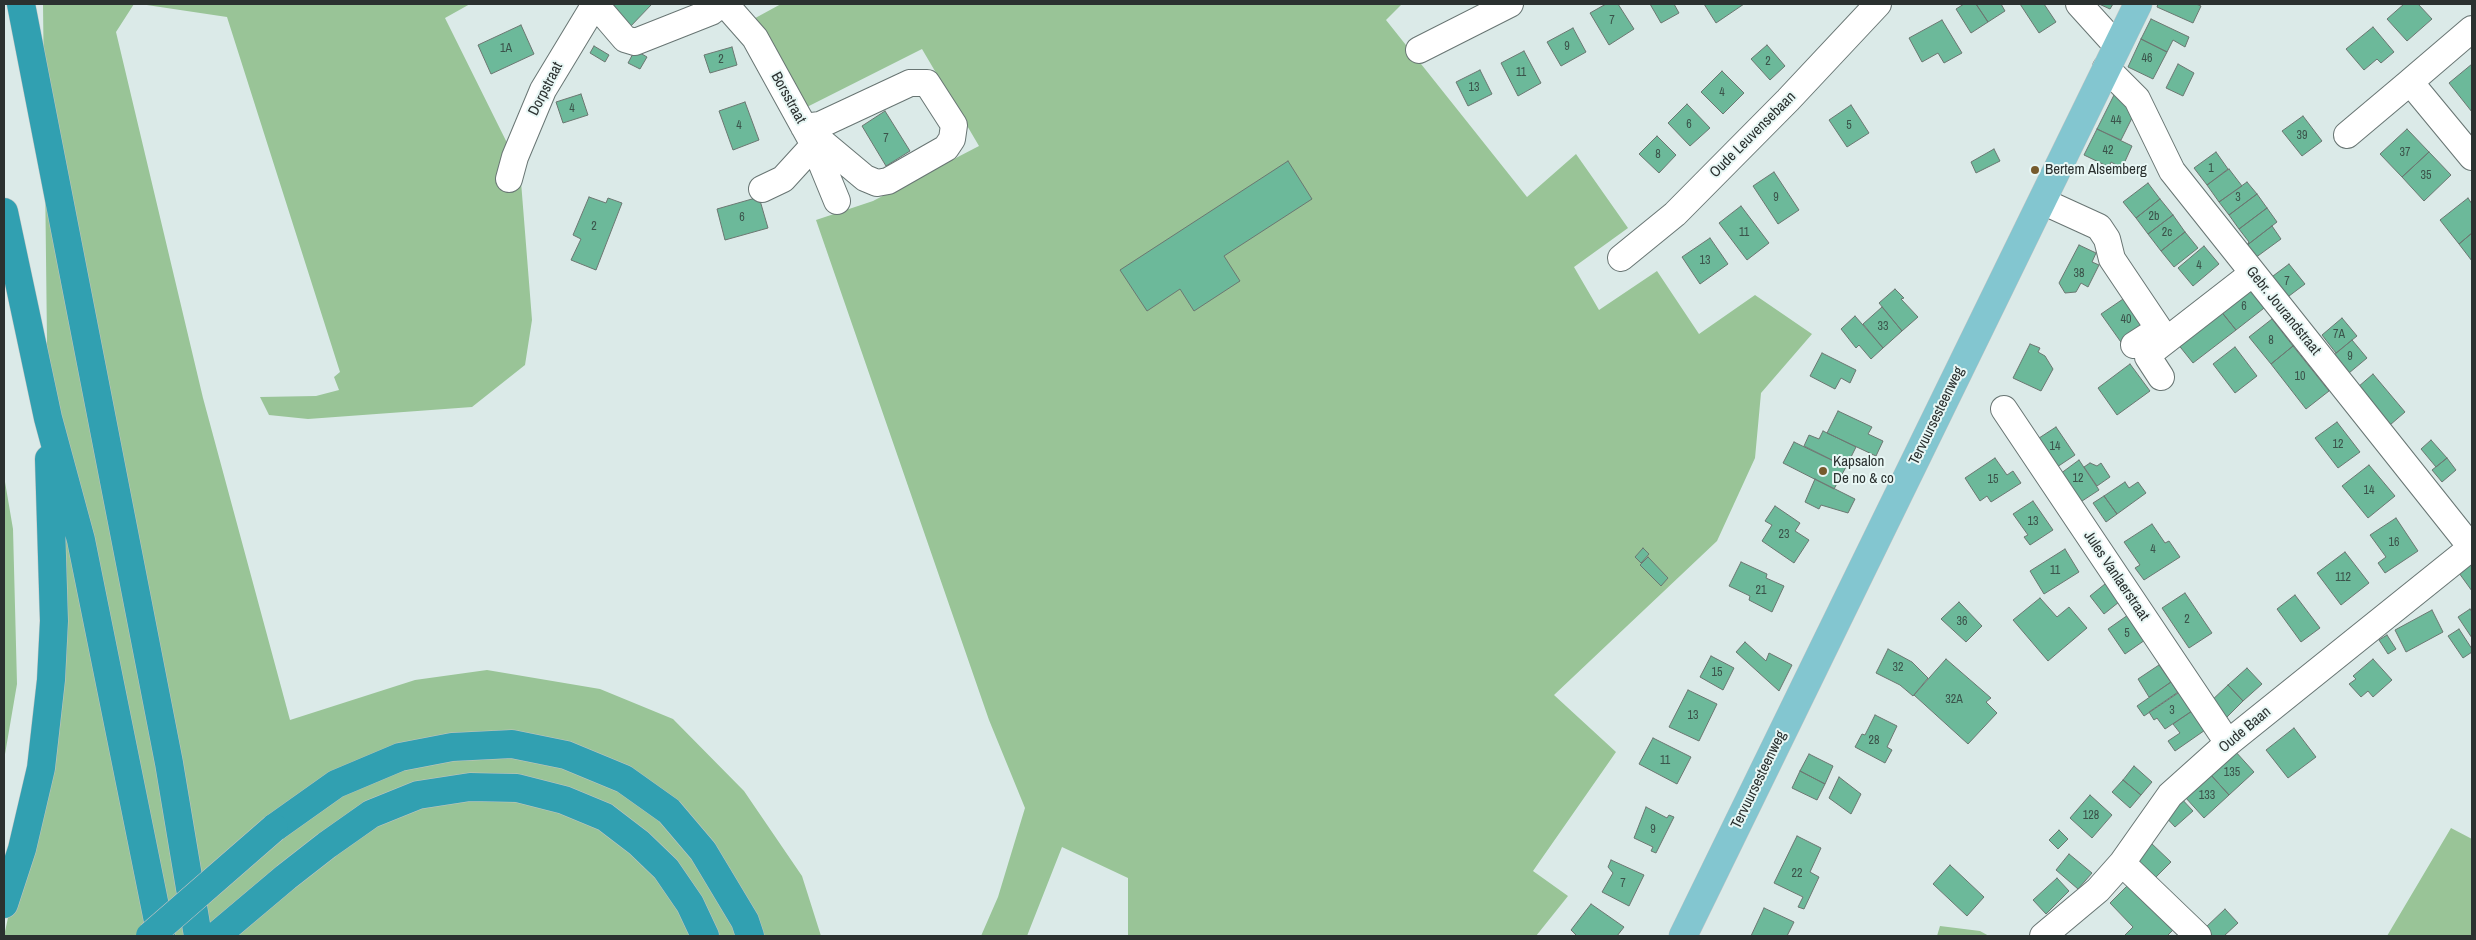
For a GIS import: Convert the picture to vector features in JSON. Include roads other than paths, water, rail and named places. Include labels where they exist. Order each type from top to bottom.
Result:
[{"type":"highway","points":[[21,4],[169,763],[198,936]]},
{"type":"highway","points":[[4,212],[48,418],[81,540],[161,936]]},
{"type":"highway","points":[[4,904],[22,849],[41,768],[51,680],[54,621],[48,418]]},
{"type":"highway","points":[[150,936],[274,828],[336,784],[400,757],[452,746],[512,744],[566,755],[624,779],[669,811],[703,851],[746,921],[750,936]]},
{"type":"highway","points":[[216,936],[327,844],[371,814],[418,795],[470,787],[517,788],[564,800],[605,817],[639,843],[671,876],[690,904],[705,936]]},
{"type":"main road","name":"Tervuursesteenweg","points":[[1683,936],[2138,4]]},
{"type":"street","points":[[595,4],[625,39],[635,42],[711,12],[723,4]]},
{"type":"street","name":"Dorpstraat","points":[[509,179],[515,156],[543,90],[595,4]]},
{"type":"street","name":"Borsstraat","points":[[723,4],[755,38],[809,136],[837,201]]},
{"type":"street","points":[[1419,50],[1510,4]]},
{"type":"street","name":"Oude Leuvensebaan","points":[[1621,258],[1675,214],[1788,100],[1878,4]]},
{"type":"street","name":"Gebr. Jourandstraat","points":[[2079,4],[2137,99],[2172,171],[2472,547]]},
{"type":"street","points":[[2347,135],[2472,30]]},
{"type":"street","points":[[2410,82],[2472,157]]},
{"type":"street","points":[[762,189],[783,179],[809,136],[820,125],[910,83],[927,83],[954,125],[952,139],[946,148],[888,181],[877,183],[864,178],[809,136]]},
{"type":"street","points":[[2042,201],[2099,227],[2103,233],[2112,259],[2159,329],[2134,345]]},
{"type":"street","points":[[2161,377],[2148,357],[2150,352],[2253,273]]},
{"type":"street","name":"Jules Vanlaerstraat","points":[[2004,409],[2228,743]]},
{"type":"street","name":"Oude Baan","points":[[2042,936],[2098,890],[2122,863],[2170,795],[2228,743],[2472,547]]},
{"type":"street","points":[[2122,863],[2198,936]]},
{"type":"place","name":"Bertem Alsemberg","points":[[2035,170]]},
{"type":"place","name":"Kapsalon De no & co","points":[[1823,471]]}]
